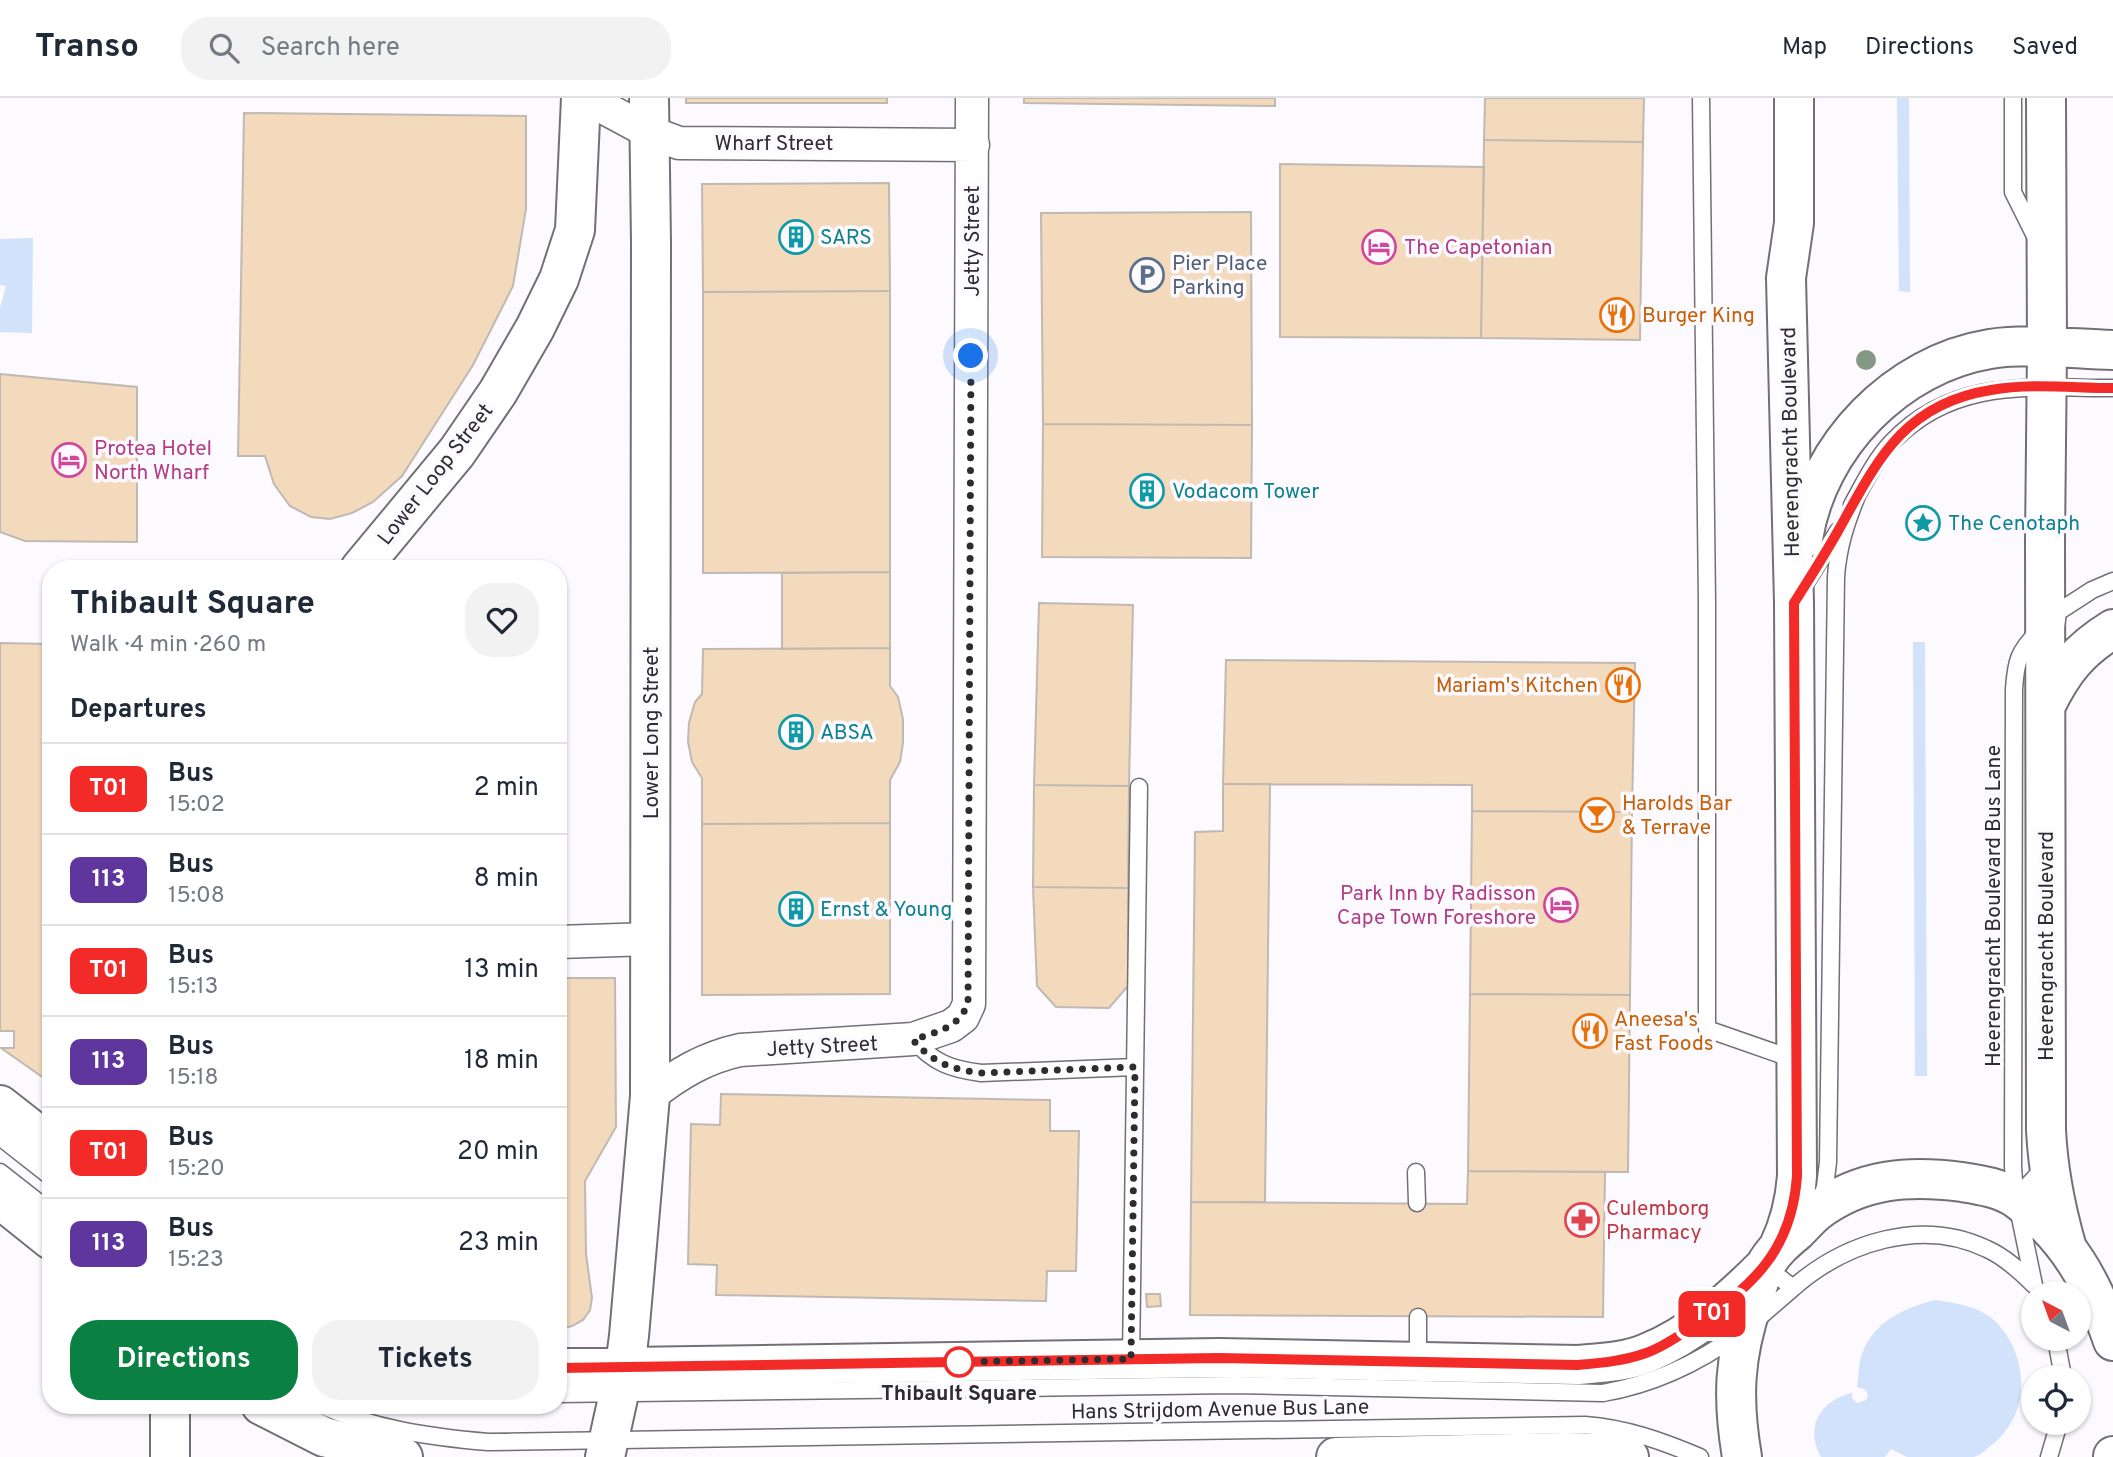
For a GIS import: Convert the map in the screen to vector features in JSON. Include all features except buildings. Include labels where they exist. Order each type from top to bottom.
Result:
[{"type":"main road","name":"Lower Loop Street","points":[[367,560],[457,452],[491,402],[535,328],[559,279],[575,230],[580,98]]},
{"type":"main road","name":"Heerengracht Boulevard","points":[[1742,1457],[1735,1374],[1743,1330],[1783,1267],[1788,1227],[1795,1200],[1794,603],[1786,278],[1794,223],[1794,98]]},
{"type":"main road","name":"Heerengracht Boulevard","points":[[2046,98],[2048,1165],[2054,1203],[2066,1245]]},
{"type":"main road","name":"Lower Long Street","points":[[607,1449],[622,1379],[649,1096],[649,115]]},
{"type":"main road","points":[[1794,603],[1805,530],[1814,496],[1833,459],[1878,404],[1929,368],[1958,357],[2008,347],[2113,350]]},
{"type":"main road","points":[[2046,705],[2059,678],[2079,653],[2113,629]]},
{"type":"main road","points":[[0,1105],[42,1138]]},
{"type":"main road","points":[[567,1370],[622,1379],[1131,1359],[1219,1358],[1578,1365],[1611,1362],[1647,1353],[1680,1335],[1783,1267],[1817,1212],[1866,1186],[1894,1179],[1923,1177],[1988,1186],[2016,1198],[2050,1227],[2066,1245],[2109,1313]]},
{"type":"main road","points":[[0,1199],[42,1233]]},
{"type":"main road","points":[[170,1414],[170,1457]]},
{"type":"main road","points":[[279,1414],[324,1437],[403,1457]]},
{"type":"main road","points":[[1336,1457],[1576,1452],[1609,1453],[1629,1457]]},
{"type":"street","name":"Wharf Street","points":[[586,98],[649,115],[679,143],[973,145]]},
{"type":"street","name":"Jetty Street","points":[[649,1096],[694,1065],[715,1056],[740,1050],[913,1040],[951,1026],[963,1017],[968,1004],[972,98]]},
{"type":"street","points":[[567,942],[650,939]]},
{"type":"lane","points":[[1701,98],[1707,603],[1707,1029],[1796,1060]]},
{"type":"lane","points":[[2013,98],[2013,192],[2048,261]]},
{"type":"lane","points":[[1794,603],[1875,464],[1892,442],[1915,422],[1942,405],[1987,390],[2113,388]]},
{"type":"lane","points":[[1817,1212],[1825,1187],[1828,1162],[1836,577],[1843,530],[1857,496]]},
{"type":"lane","points":[[2046,705],[2058,612],[2092,590],[2113,581]]},
{"type":"lane","name":"Heerengracht Boulevard Bus Lane","points":[[2034,1281],[2016,1198],[2013,1166],[2015,666],[2020,652],[2046,625]]},
{"type":"lane","points":[[1131,1359],[1139,787]]},
{"type":"lane","points":[[913,1040],[927,1056],[956,1070],[981,1073],[1135,1067]]},
{"type":"lane","points":[[0,1137],[42,1170]]},
{"type":"lane","points":[[2016,1198],[2048,1165]]},
{"type":"lane","points":[[0,1172],[42,1205]]},
{"type":"lane","points":[[1416,1172],[1417,1203]]},
{"type":"lane","points":[[1783,1267],[1815,1270],[1845,1252],[1873,1242],[1921,1234],[1967,1241],[1987,1249],[2013,1266],[2028,1281]]},
{"type":"lane","points":[[1418,1317],[1418,1362]]},
{"type":"lane","name":"Hans Strijdom Avenue Bus Lane","points":[[567,1392],[622,1379],[1234,1385],[1603,1393],[1669,1376],[1703,1358],[1743,1330]]},
{"type":"lane","name":"Hans Strijdom Avenue Bus Lane","points":[[342,1414],[364,1423],[424,1436],[607,1449],[1244,1429],[1585,1425],[1613,1427],[1648,1436],[1700,1457]]},
{"type":"lane","points":[[2049,1457],[2055,1435]]},
{"type":"water","points":[[1897,98],[1909,98],[1910,292],[1899,291]]},
{"type":"water","points":[[33,238],[32,333],[0,332],[0,308],[6,286],[0,285],[0,239]]},
{"type":"water","points":[[1913,642],[1925,642],[1927,1076],[1915,1076]]},
{"type":"water","points":[[1935,1300],[1959,1304],[1981,1312],[1995,1321],[2006,1334],[2019,1365],[2021,1382],[2020,1398],[2007,1429],[1987,1449],[1974,1457],[1907,1457],[1891,1449],[1885,1457],[1821,1457],[1814,1435],[1818,1416],[1832,1402],[1852,1393],[1852,1398],[1857,1403],[1866,1400],[1866,1390],[1857,1387],[1861,1358],[1867,1343],[1882,1325],[1912,1307]]},
{"type":"bus line","name":"T01","points":[[567,1368],[1219,1358],[1578,1365],[1611,1362],[1647,1353],[1680,1335],[1717,1310],[1765,1266],[1788,1227],[1795,1200],[1794,603],[1875,464],[1892,442],[1915,422],[1942,405],[1987,390],[2028,387],[2113,388]]},
{"type":"place","name":"SARS","points":[[796,237]]},
{"type":"place","name":"The Capetonian","points":[[1379,247]]},
{"type":"place","name":"Pier Place Parking","points":[[1147,275]]},
{"type":"place","name":"Burger King","points":[[1617,315]]},
{"type":"place","name":"Protea Hotel North Wharf","points":[[69,460]]},
{"type":"place","name":"Vodacom Tower","points":[[1147,491]]},
{"type":"place","name":"The Cenotaph","points":[[1923,523]]},
{"type":"place","name":"Mariam's Kitchen","points":[[1623,685]]},
{"type":"place","name":"ABSA","points":[[796,732]]},
{"type":"place","name":"Harolds Bar & Terrave","points":[[1597,815]]},
{"type":"place","name":"Park Inn by Radisson Cape Town Foreshore","points":[[1561,905]]},
{"type":"place","name":"Ernst & Young","points":[[796,909]]},
{"type":"place","name":"Aneesa's Fast Foods","points":[[1590,1031]]},
{"type":"place","name":"Culemborg Pharmacy","points":[[1582,1220]]},
{"type":"place","name":"Thibault Square","points":[[959,1362]]},
{"type":"route","points":[[959,1362],[1131,1359],[1135,1067],[981,1073],[956,1070],[927,1056],[913,1040],[951,1026],[963,1017],[968,1004],[971,356]]}]
